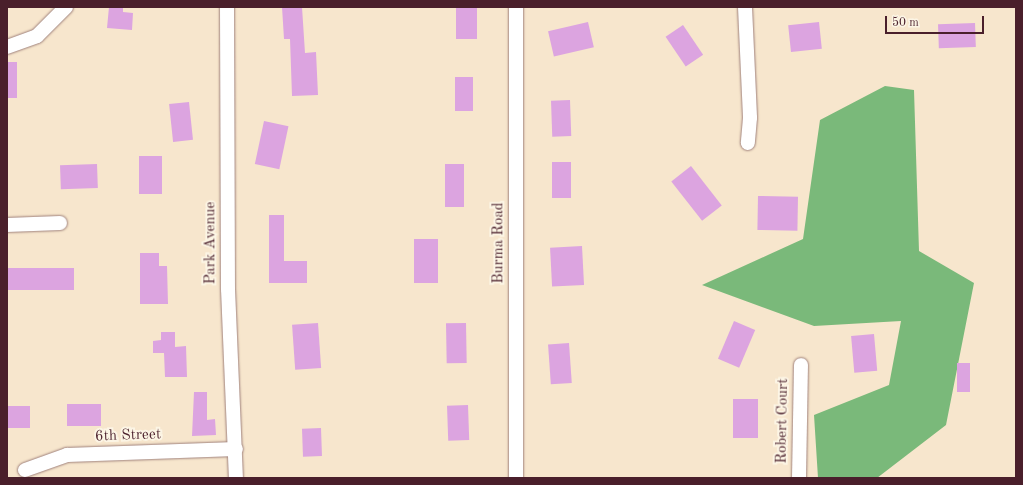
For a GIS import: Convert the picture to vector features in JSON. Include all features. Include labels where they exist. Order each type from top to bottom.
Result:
[{"type":"street","points":[[7,47],[37,36],[66,7]]},
{"type":"street","name":"Park Avenue","points":[[227,7],[228,289],[236,449],[236,478]]},
{"type":"street","name":"Burma Road","points":[[516,7],[516,478]]},
{"type":"street","points":[[745,7],[750,118],[748,143]]},
{"type":"street","points":[[7,225],[60,223]]},
{"type":"street","name":"Robert Court","points":[[799,478],[801,365]]},
{"type":"street","name":"6th Street","points":[[25,470],[67,456],[236,449]]},
{"type":"green space","points":[[885,86],[914,90],[919,251],[974,283],[946,425],[877,478],[818,478],[814,415],[889,385],[901,321],[814,326],[702,285],[803,239],[820,120]]},
{"type":"building","points":[[109,7],[123,7],[123,12],[133,13],[132,30],[107,28]]},
{"type":"building","points":[[282,7],[302,7],[305,53],[316,52],[318,95],[292,96],[290,39],[284,39]]},
{"type":"building","points":[[456,7],[477,7],[477,39],[456,39]]},
{"type":"building","points":[[588,22],[594,47],[554,57],[548,31]]},
{"type":"building","points":[[819,22],[822,49],[791,52],[788,25]]},
{"type":"building","points":[[975,23],[976,47],[939,48],[938,24]]},
{"type":"building","points":[[683,25],[703,55],[686,67],[666,37]]},
{"type":"building","points":[[7,62],[17,62],[17,98],[7,98]]},
{"type":"building","points":[[455,77],[473,77],[473,111],[455,111]]},
{"type":"building","points":[[570,100],[571,136],[552,137],[551,101]]},
{"type":"building","points":[[189,102],[193,140],[173,142],[169,104]]},
{"type":"building","points":[[264,121],[288,126],[279,169],[255,164]]},
{"type":"building","points":[[139,156],[162,156],[162,194],[139,194]]},
{"type":"building","points":[[552,162],[571,162],[571,198],[552,198]]},
{"type":"building","points":[[97,164],[98,188],[61,189],[60,165]]},
{"type":"building","points":[[445,164],[464,164],[464,207],[445,207]]},
{"type":"building","points":[[691,166],[722,205],[702,221],[671,181]]},
{"type":"building","points":[[758,196],[798,197],[797,231],[757,230]]},
{"type":"building","points":[[269,215],[284,215],[284,261],[307,261],[307,283],[269,283]]},
{"type":"building","points":[[414,239],[438,239],[438,283],[414,283]]},
{"type":"building","points":[[582,246],[584,285],[552,287],[550,248]]},
{"type":"building","points":[[140,253],[159,253],[159,266],[167,266],[168,304],[140,304]]},
{"type":"building","points":[[7,268],[74,268],[74,290],[7,290]]},
{"type":"building","points":[[734,321],[755,330],[739,368],[718,359]]},
{"type":"building","points":[[318,323],[321,368],[295,370],[292,325]]},
{"type":"building","points":[[446,323],[466,323],[467,363],[447,363]]},
{"type":"building","points":[[161,332],[175,332],[175,347],[186,346],[187,377],[165,377],[164,353],[153,353],[153,341],[161,340]]},
{"type":"building","points":[[874,334],[877,371],[854,373],[851,336]]},
{"type":"building","points":[[569,343],[572,383],[551,384],[548,344]]},
{"type":"building","points":[[957,363],[970,363],[970,392],[957,392]]},
{"type":"building","points":[[194,392],[207,392],[207,420],[215,419],[216,435],[192,436]]},
{"type":"building","points":[[733,399],[758,399],[758,438],[733,438]]},
{"type":"building","points":[[67,404],[101,404],[101,426],[67,426]]},
{"type":"building","points":[[468,405],[469,440],[448,441],[447,406]]},
{"type":"building","points":[[7,406],[30,406],[30,428],[7,428]]},
{"type":"building","points":[[321,428],[322,456],[303,457],[302,429]]}]
